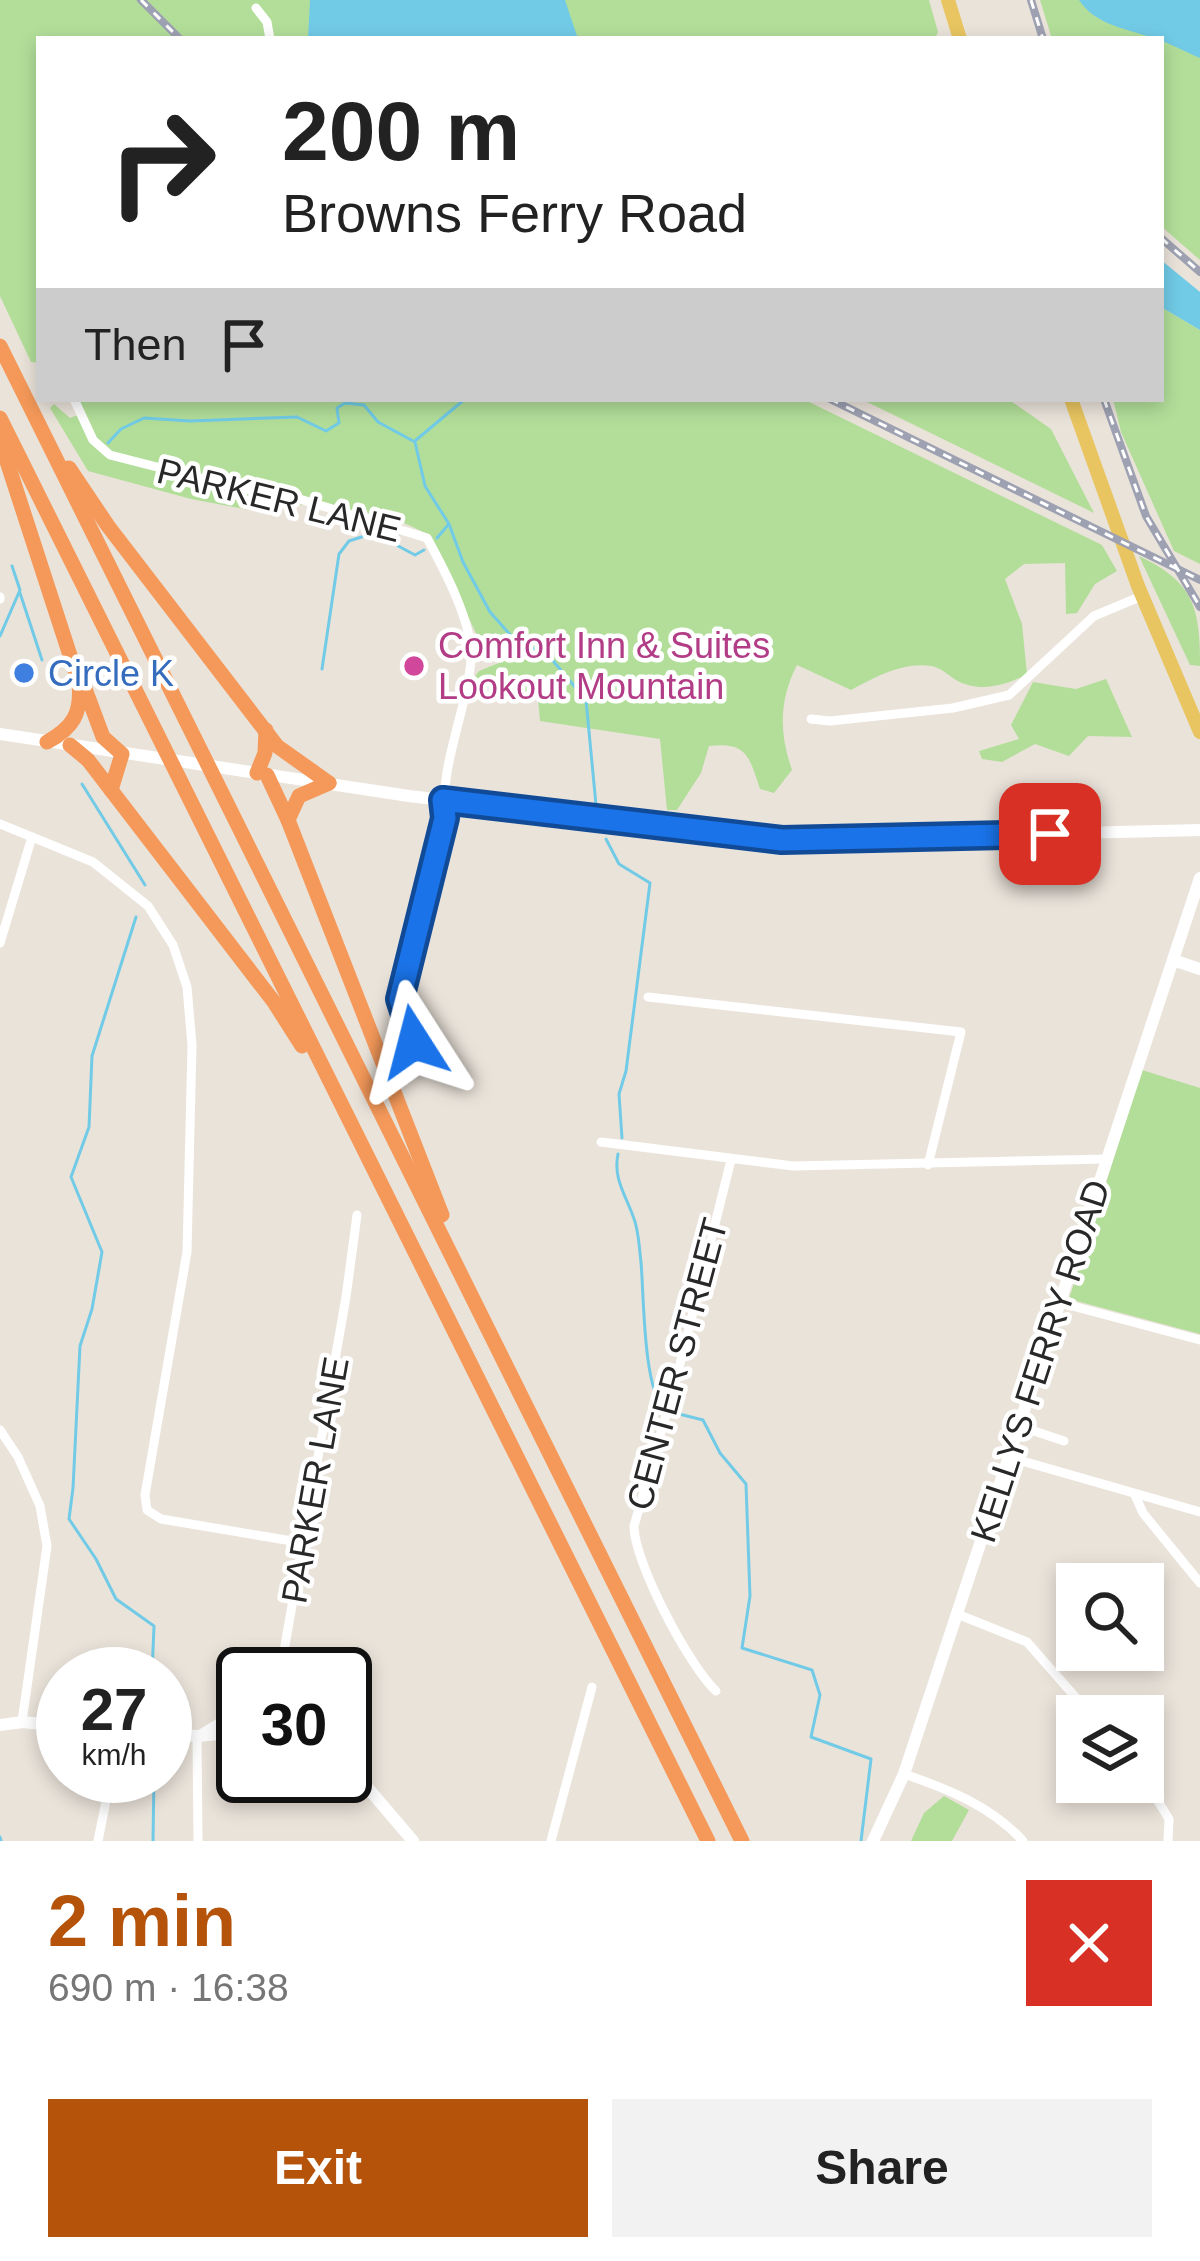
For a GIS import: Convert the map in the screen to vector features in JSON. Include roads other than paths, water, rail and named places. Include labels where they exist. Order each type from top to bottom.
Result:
[{"type":"highway","points":[[0,346],[742,1841]]},
{"type":"highway","points":[[0,418],[708,1841]]},
{"type":"highway","points":[[0,440],[103,736],[122,754],[112,790]]},
{"type":"highway","points":[[48,445],[277,746],[328,783],[299,796],[288,820]]},
{"type":"highway","points":[[47,742],[77,715],[80,700],[73,658]]},
{"type":"highway","points":[[266,730],[262,774],[288,820],[478,1308]]},
{"type":"highway","points":[[70,746],[112,790],[328,1080]]},
{"type":"main road","points":[[948,0],[959,36]]},
{"type":"main road","points":[[1072,402],[1142,596],[1200,732]]},
{"type":"street","points":[[256,8],[270,36]]},
{"type":"street","name":"PARKER LANE","points":[[75,402],[93,440],[110,455],[293,497],[427,538],[448,577],[472,656],[443,800],[445,818],[400,999],[414,1042]]},
{"type":"street","points":[[811,719],[953,708],[1009,695],[1094,616],[1142,596]]},
{"type":"street","points":[[472,656],[504,656]]},
{"type":"street","points":[[0,734],[443,800],[782,840],[1199,832]]},
{"type":"street","points":[[0,824],[93,862],[148,906],[173,945],[187,988],[192,1034],[187,1252],[145,1495],[148,1510],[160,1519],[304,1543]]},
{"type":"street","points":[[0,943],[32,836]]},
{"type":"street","name":"KELLYS FERRY ROAD","points":[[873,1841],[904,1774],[1200,878]]},
{"type":"street","points":[[1173,960],[1200,969]]},
{"type":"street","points":[[648,997],[962,1031],[928,1165]]},
{"type":"street","points":[[601,1142],[793,1166],[1106,1159]]},
{"type":"street","name":"CENTER STREET","points":[[716,1691],[700,1677],[668,1617],[634,1544],[634,1526],[731,1160]]},
{"type":"street","name":"PARKER LANE","points":[[285,1647],[357,1215]]},
{"type":"street","points":[[1060,1303],[1200,1340]]},
{"type":"street","points":[[1019,1426],[1064,1441]]},
{"type":"street","points":[[0,1430],[20,1459],[40,1506],[47,1546],[22,1721]]},
{"type":"street","points":[[1009,1456],[1200,1512]]},
{"type":"street","points":[[1135,1495],[1143,1514],[1200,1583]]},
{"type":"street","points":[[956,1614],[1027,1642],[1074,1695]]},
{"type":"street","points":[[551,1841],[592,1687]]},
{"type":"street","points":[[0,1725],[36,1723]]},
{"type":"street","points":[[197,1736],[216,1724]]},
{"type":"street","points":[[192,1736],[216,1734]]},
{"type":"street","points":[[197,1736],[198,1841]]},
{"type":"street","points":[[904,1774],[951,1790],[986,1810],[1023,1841]]},
{"type":"street","points":[[372,1793],[413,1841]]},
{"type":"street","points":[[98,1841],[106,1803]]},
{"type":"street","points":[[1159,1803],[1169,1819],[1168,1841]]},
{"type":"water","points":[[310,0],[565,0],[577,36],[308,36]]},
{"type":"water","points":[[1079,0],[1200,0],[1200,58],[1164,42],[1164,36],[1124,29],[1086,9]]},
{"type":"water","points":[[1164,262],[1200,292],[1200,330],[1164,309]]},
{"type":"waterway","points":[[416,440],[461,402]]},
{"type":"waterway","points":[[108,443],[121,429],[144,418],[297,417],[326,431],[339,423],[337,408],[345,403],[364,405],[378,422],[415,442],[425,486],[449,524],[490,612],[514,639],[549,656],[586,700],[596,805]]},
{"type":"waterway","points":[[437,538],[448,525]]},
{"type":"waterway","points":[[322,669],[339,554],[349,541],[374,533],[415,555],[424,550]]},
{"type":"waterway","points":[[0,636],[20,590],[12,566]]},
{"type":"waterway","points":[[20,593],[42,660]]},
{"type":"waterway","points":[[82,784],[145,885]]},
{"type":"waterway","points":[[606,839],[619,864],[650,883],[619,1094],[622,1138]]},
{"type":"waterway","points":[[136,917],[92,1056],[89,1127],[71,1177],[102,1252],[80,1346],[69,1519],[116,1599],[154,1626],[153,1647]]},
{"type":"waterway","points":[[618,1154],[618,1178],[638,1239],[648,1362],[664,1409]]},
{"type":"waterway","points":[[675,1413],[703,1420],[720,1453],[746,1484],[750,1596],[742,1648],[812,1670],[820,1695],[811,1737],[871,1759],[861,1841]]},
{"type":"waterway","points":[[153,1841],[154,1803]]},
{"type":"waterway","points":[[0,1837],[1,1841]]},
{"type":"railway","points":[[141,0],[177,36]]},
{"type":"railway","points":[[1031,0],[1042,36]]},
{"type":"railway","points":[[1164,241],[1200,272]]},
{"type":"railway","points":[[836,402],[1200,580]]},
{"type":"railway","points":[[1105,402],[1146,516],[1200,607]]},
{"type":"place","name":"Comfort Inn & Suites Lookout Mountain","points":[[414,666]]},
{"type":"place","name":"Circle K","points":[[24,673]]}]
